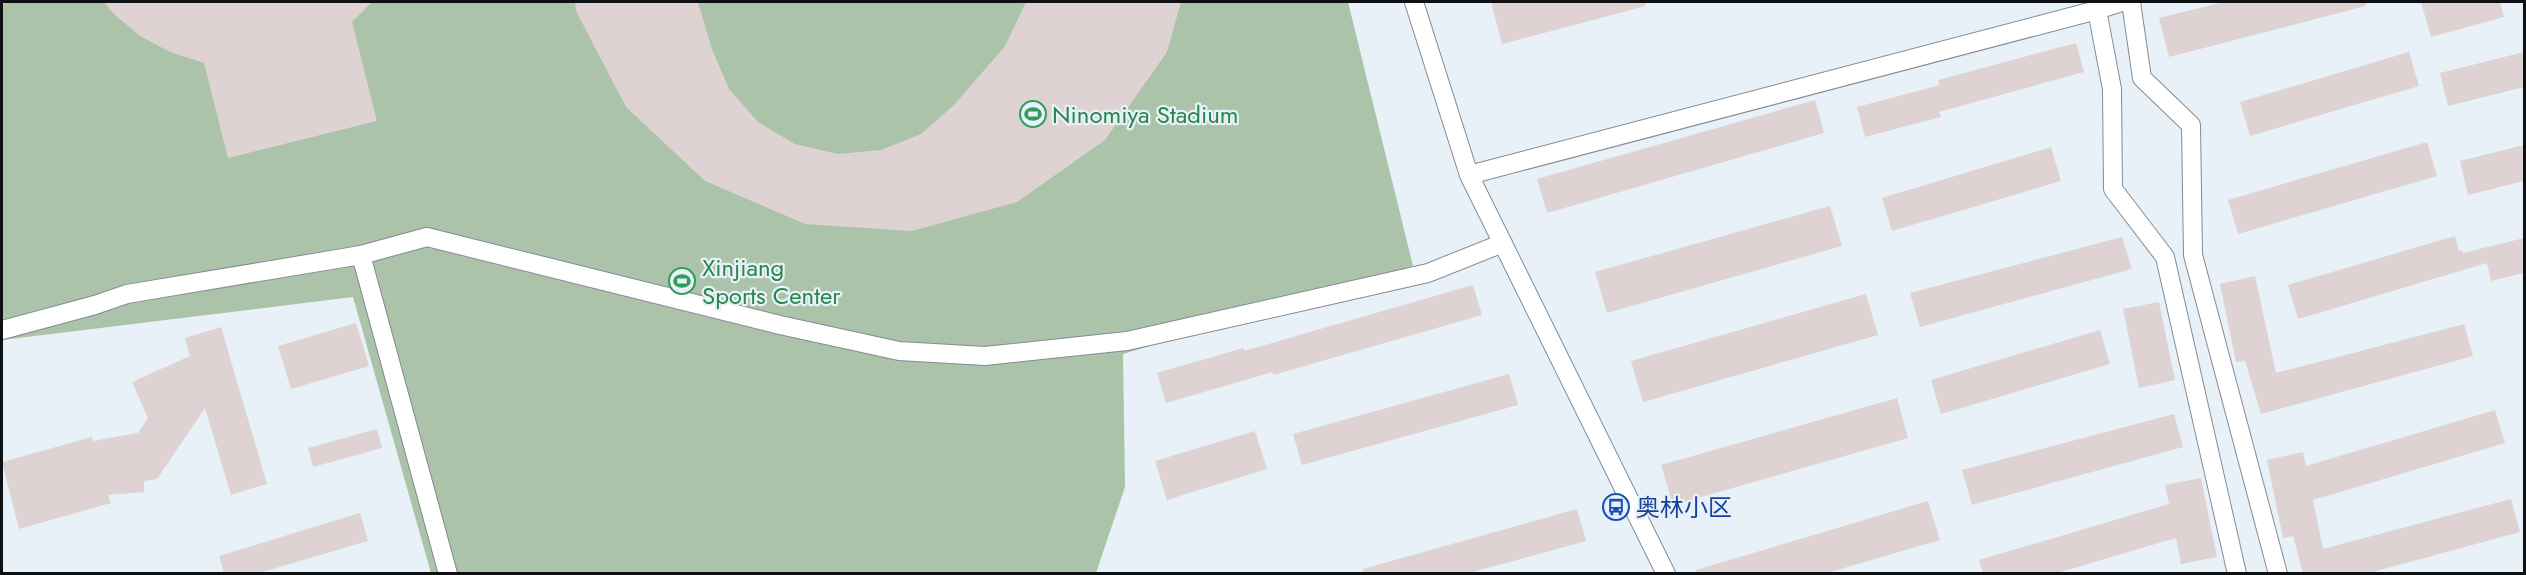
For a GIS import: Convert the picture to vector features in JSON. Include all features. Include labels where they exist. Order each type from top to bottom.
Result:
[{"type":"street","points":[[1414,2],[1469,175],[1666,573]]},
{"type":"street","points":[[1469,175],[2122,2]]},
{"type":"street","points":[[2130,2],[2142,78],[2191,125],[2193,255],[2278,573]]},
{"type":"street","points":[[2097,10],[2112,89],[2113,189],[2165,257],[2237,573]]},
{"type":"street","points":[[2,330],[127,294],[361,255],[427,237],[780,325],[899,351],[985,356],[1127,341],[1428,273],[1503,243]]},
{"type":"street","points":[[361,255],[448,573]]},
{"type":"green space","name":"Xinjiang Sports Center","points":[[2,2],[1348,2],[1413,266],[1123,354],[1125,487],[1096,573],[431,573],[353,297],[2,340]]},
{"type":"building","points":[[104,2],[372,2],[352,22],[377,121],[228,158],[204,63],[170,52],[140,36],[114,14]]},
{"type":"building","name":"Ninomiya Stadium","points":[[575,2],[698,2],[712,49],[729,89],[758,122],[795,144],[838,154],[881,150],[921,134],[954,105],[1005,46],[1026,2],[1181,2],[1167,52],[1105,140],[1017,202],[912,231],[805,224],[705,181],[626,107],[576,11]]},
{"type":"building","points":[[1491,2],[1645,2],[1646,6],[1502,44]]},
{"type":"building","points":[[2224,2],[2366,2],[2366,6],[2169,57],[2159,18]]},
{"type":"building","points":[[2421,2],[2500,2],[2504,17],[2431,37]]},
{"type":"building","points":[[2076,43],[2084,72],[1939,112],[1941,117],[1865,137],[1857,107],[1940,85],[1938,80]]},
{"type":"building","points":[[2409,52],[2419,86],[2250,136],[2240,102]]},
{"type":"building","points":[[2524,52],[2524,87],[2448,106],[2440,73]]},
{"type":"building","points":[[1815,100],[1824,133],[1547,213],[1537,179]]},
{"type":"building","points":[[2427,142],[2437,176],[2238,234],[2228,200]]},
{"type":"building","points":[[2524,145],[2524,181],[2468,195],[2460,161]]},
{"type":"building","points":[[2051,147],[2061,181],[1892,231],[1882,198]]},
{"type":"building","points":[[1830,206],[1842,246],[1607,313],[1595,272]]},
{"type":"building","points":[[2455,236],[2459,251],[2462,250],[2463,253],[2524,238],[2524,273],[2491,281],[2487,263],[2298,319],[2288,285]]},
{"type":"building","points":[[2122,237],[2132,269],[1920,327],[1910,293]]},
{"type":"building","points":[[2255,276],[2276,373],[2464,324],[2473,356],[2261,414],[2245,361],[2236,362],[2220,284]]},
{"type":"building","points":[[1473,285],[1482,315],[1166,403],[1157,373],[1243,348],[1244,351]]},
{"type":"building","points":[[1866,294],[1878,335],[1643,402],[1631,361]]},
{"type":"building","points":[[2159,302],[2175,380],[2139,388],[2123,309]]},
{"type":"building","points":[[356,323],[369,366],[291,389],[278,346]]},
{"type":"building","points":[[221,327],[267,484],[231,495],[205,408],[157,479],[144,481],[144,492],[108,495],[111,503],[19,529],[2,462],[92,437],[93,441],[138,433],[148,418],[132,382],[190,356],[185,338]]},
{"type":"building","points":[[2100,330],[2110,364],[1941,414],[1931,380]]},
{"type":"building","points":[[1509,374],[1518,405],[1302,465],[1293,434]]},
{"type":"building","points":[[1897,398],[1908,438],[1673,505],[1661,465]]},
{"type":"building","points":[[2495,410],[2505,443],[2313,500],[2323,549],[2511,499],[2520,532],[2369,573],[2303,573],[2293,536],[2283,538],[2267,460],[2303,452],[2306,466]]},
{"type":"building","points":[[2174,414],[2183,447],[1972,505],[1962,470]]},
{"type":"building","points":[[377,429],[382,448],[313,467],[308,448]]},
{"type":"building","points":[[1255,431],[1267,469],[1167,500],[1155,461]]},
{"type":"building","points":[[2201,478],[2217,557],[2181,564],[2176,538],[2057,573],[1983,573],[1979,560],[2169,504],[2165,485]]},
{"type":"building","points":[[1928,501],[1940,540],[1827,573],[1697,573],[1696,570]]},
{"type":"building","points":[[1577,509],[1586,541],[1469,573],[1363,573],[1363,569]]},
{"type":"building","points":[[360,513],[368,541],[259,573],[224,573],[219,556]]},
{"type":"place","name":"Ninomiya Stadium","points":[[1033,114]]},
{"type":"place","name":"Xinjiang Sports Center","points":[[682,281]]},
{"type":"place","name":"奥林小区","points":[[1616,507]]}]
